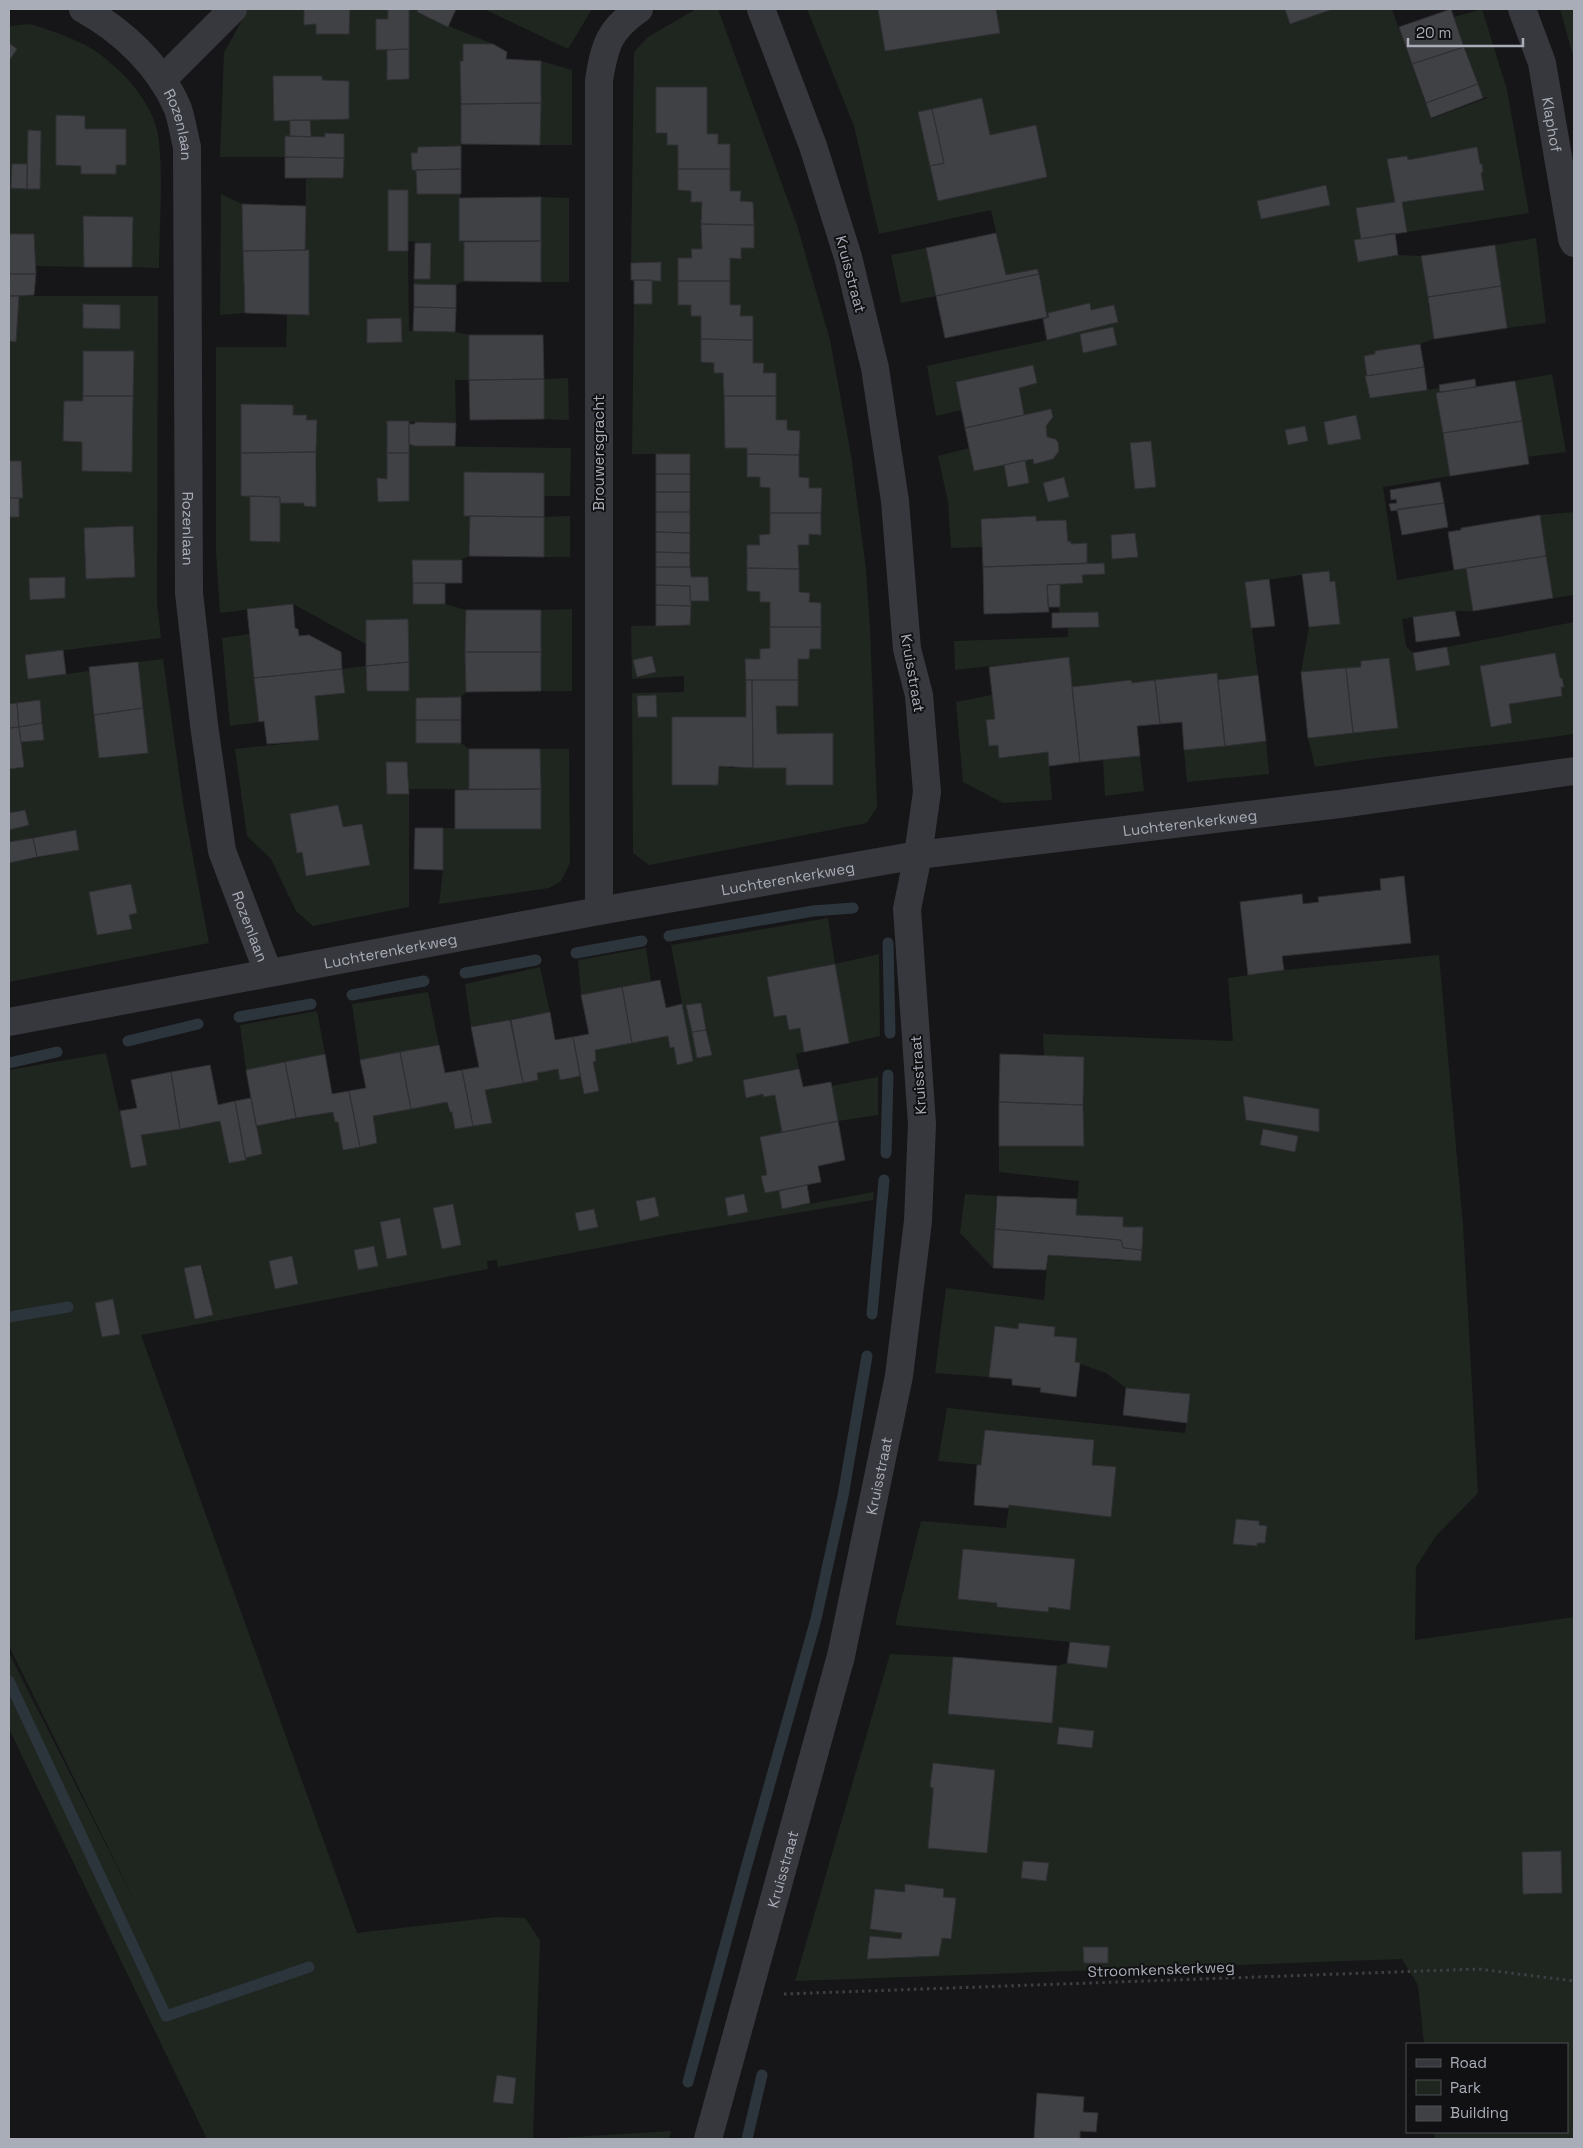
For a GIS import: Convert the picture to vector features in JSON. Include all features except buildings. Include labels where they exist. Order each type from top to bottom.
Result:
[{"type":"street","name":"Rozenlaan","points":[[83,9],[97,17],[142,54],[162,80],[178,110],[187,147],[189,593],[204,726],[222,851],[268,972]]},
{"type":"street","name":"Rozenlaan","points":[[162,80],[232,9]]},
{"type":"street","name":"Brouwersgracht","points":[[599,911],[599,80],[603,53],[612,33],[622,20],[639,9]]},
{"type":"street","name":"Kruisstraat","points":[[708,2139],[749,1996],[841,1656],[899,1376],[918,1221],[922,1124],[907,910],[918,855],[927,792],[920,704],[908,649],[895,501],[875,368],[848,257],[813,146],[761,9]]},
{"type":"street","name":"Klaphof","points":[[1522,9],[1542,63],[1574,243]]},
{"type":"street","name":"Luchterenkerkweg","points":[[9,1022],[599,911],[918,855],[1340,804],[1574,771]]},
{"type":"path","name":"Stroomkenskerkweg","points":[[749,1996],[1479,1969],[1574,1981]]},
{"type":"green space","points":[[248,9],[304,9],[304,24],[316,24],[316,34],[349,34],[350,9],[388,9],[388,19],[376,20],[376,50],[387,50],[388,80],[409,79],[409,9],[418,9],[417,13],[493,44],[460,61],[461,146],[418,147],[417,153],[411,153],[412,170],[416,170],[417,194],[461,194],[459,198],[459,241],[464,242],[464,281],[456,285],[414,284],[414,279],[430,279],[430,243],[408,241],[408,190],[388,191],[388,251],[408,251],[409,331],[455,332],[469,335],[469,380],[455,380],[456,423],[387,421],[387,479],[377,479],[378,502],[409,501],[409,444],[415,446],[571,448],[570,496],[544,496],[470,516],[469,556],[413,583],[413,604],[445,604],[466,610],[466,692],[461,697],[416,698],[416,743],[461,743],[469,749],[469,789],[407,789],[386,763],[387,794],[409,794],[409,907],[313,926],[296,911],[271,859],[247,836],[235,749],[319,740],[315,696],[345,693],[342,669],[366,666],[367,691],[409,691],[408,619],[366,620],[366,644],[293,604],[220,613],[216,552],[216,347],[286,347],[287,314],[309,315],[309,250],[305,250],[306,179],[343,178],[344,134],[326,133],[325,137],[311,137],[310,120],[349,119],[349,81],[322,80],[322,76],[274,76],[274,121],[290,120],[290,136],[285,137],[285,157],[220,157],[224,53]],"holes":[[[242,404],[293,405],[293,415],[307,416],[306,420],[317,421],[316,507],[304,506],[304,503],[280,503],[279,542],[250,541],[250,496],[241,496]],[[362,824],[370,865],[306,876],[302,852]]]},
{"type":"green space","points":[[484,9],[592,9],[568,49]]},
{"type":"green space","points":[[696,9],[718,9],[797,225],[830,340],[851,455],[866,569],[877,807],[867,823],[649,865],[633,853],[632,693],[684,692],[684,676],[632,679],[631,626],[690,625],[690,601],[708,601],[691,577],[690,454],[632,454],[634,304],[652,304],[652,280],[661,280],[661,262],[631,263],[634,52],[648,37]],"holes":[[[656,87],[706,87],[707,134],[718,134],[718,144],[730,144],[730,191],[740,191],[740,201],[753,202],[754,247],[741,248],[741,259],[730,258],[730,305],[741,306],[740,316],[753,316],[753,363],[763,363],[763,373],[776,373],[776,420],[787,420],[787,430],[800,431],[799,477],[809,478],[809,488],[822,488],[821,534],[809,534],[809,545],[798,545],[799,592],[810,593],[809,602],[821,603],[821,649],[810,649],[809,659],[798,659],[798,706],[776,706],[777,734],[833,734],[833,785],[787,785],[786,768],[729,768],[729,766],[719,766],[718,785],[672,785],[672,717],[746,717],[746,659],[760,659],[760,649],[770,648],[770,602],[760,602],[760,592],[747,591],[747,545],[760,545],[759,535],[770,534],[770,488],[760,487],[760,477],[747,477],[747,448],[725,447],[723,373],[714,373],[714,363],[701,362],[701,316],[691,316],[691,305],[678,305],[678,259],[692,258],[691,249],[702,249],[702,202],[691,202],[691,191],[678,190],[678,145],[667,133],[656,133]]]},
{"type":"green space","points":[[807,9],[878,9],[885,51],[1000,33],[996,9],[1285,9],[1290,24],[1333,9],[1392,9],[1431,119],[1490,97],[1483,98],[1454,17],[1482,9],[1507,90],[1529,213],[1407,232],[1402,202],[1484,190],[1481,173],[1483,172],[1482,164],[1480,164],[1477,147],[1408,160],[1407,156],[1387,159],[1395,202],[1356,208],[1361,239],[1354,240],[1358,262],[1398,255],[1421,256],[1434,339],[1420,344],[1375,351],[1375,354],[1364,356],[1370,398],[1440,388],[1443,433],[1450,476],[1383,487],[1397,580],[1466,568],[1473,611],[1455,611],[1402,619],[1406,646],[1413,653],[1416,671],[1450,665],[1447,647],[1574,622],[1574,734],[1315,767],[1308,738],[1398,728],[1389,658],[1361,661],[1361,667],[1301,672],[1309,627],[1340,624],[1335,581],[1330,582],[1328,571],[1246,583],[1258,675],[1218,680],[1217,673],[1132,683],[1131,680],[1072,687],[1069,657],[955,670],[954,641],[1068,637],[1068,628],[1098,627],[1098,612],[1059,613],[1060,584],[1083,583],[1082,575],[1104,574],[1104,563],[1087,563],[1086,544],[1071,544],[1071,541],[1068,542],[1066,520],[1036,521],[1035,516],[981,519],[982,547],[951,548],[948,502],[938,456],[969,448],[974,471],[1004,465],[1008,487],[1029,482],[1025,460],[1033,459],[1035,463],[1053,459],[1059,447],[1055,439],[1047,437],[1046,426],[1053,417],[1051,410],[1024,415],[1019,388],[1037,383],[1033,365],[956,382],[962,410],[936,416],[927,366],[1047,340],[1118,322],[1114,305],[1091,310],[1090,303],[1048,313],[1049,317],[1047,317],[1037,269],[1006,275],[991,210],[879,234],[854,126]],"holes":[[[982,98],[990,135],[1036,125],[1047,177],[938,201],[930,166]],[[1113,327],[1117,345],[1083,353],[1080,334]],[[1151,441],[1156,486],[1135,489],[1130,443]],[[1063,477],[1069,497],[1048,502],[1043,483]],[[1135,534],[1138,556],[1112,559],[1111,535]],[[1555,653],[1560,678],[1562,678],[1564,686],[1561,687],[1562,696],[1509,704],[1512,723],[1491,727],[1480,666]]]},
{"type":"green space","points":[[1560,9],[1574,9],[1574,59]]},
{"type":"green space","points":[[30,24],[66,36],[87,46],[121,72],[141,96],[155,122],[160,151],[159,268],[132,267],[133,217],[83,216],[84,267],[36,266],[34,234],[9,234],[9,26]],"holes":[[[40,131],[40,188],[11,188],[12,164],[27,164]]]},
{"type":"green space","points":[[541,61],[572,70],[572,145],[540,145]]},
{"type":"green space","points":[[221,194],[242,204],[245,313],[220,315]]},
{"type":"green space","points":[[541,197],[569,198],[569,282],[541,282]]},
{"type":"green space","points":[[1536,238],[1546,323],[1507,328],[1495,245]]},
{"type":"green space","points":[[926,248],[936,296],[901,303],[891,255]]},
{"type":"green space","points":[[19,296],[158,296],[157,603],[161,638],[26,655],[29,679],[89,671],[100,758],[148,753],[138,662],[163,659],[184,809],[209,943],[9,982],[9,863],[79,850],[75,830],[9,842],[9,830],[29,825],[25,810],[9,813],[9,769],[24,767],[21,742],[44,740],[40,700],[9,704],[9,517],[19,516],[19,498],[23,497],[21,461],[9,461],[9,341],[16,341]],"holes":[[[83,304],[120,305],[83,327]],[[83,351],[133,351],[132,472],[82,471],[82,442],[63,441],[64,401],[83,401]],[[133,526],[86,579],[84,528]],[[65,577],[65,598],[30,600],[30,578]],[[131,884],[137,913],[129,915],[131,929],[97,934],[89,892]]]},
{"type":"green space","points":[[1552,374],[1566,452],[1527,457],[1515,381]]},
{"type":"green space","points":[[568,378],[569,420],[544,419],[544,379]]},
{"type":"green space","points":[[1574,512],[1574,595],[1553,598],[1540,515]]},
{"type":"green space","points":[[570,516],[570,557],[544,557],[544,517]]},
{"type":"green space","points":[[572,609],[572,691],[541,691],[541,610]]},
{"type":"green space","points":[[249,634],[259,722],[230,726],[222,638]]},
{"type":"green space","points":[[992,695],[995,719],[986,720],[989,746],[998,745],[999,758],[1048,752],[1052,800],[1003,803],[963,782],[956,702]]},
{"type":"green space","points":[[1266,741],[1269,774],[1187,782],[1184,750]]},
{"type":"green space","points":[[540,749],[569,749],[570,863],[561,881],[549,888],[439,904],[443,870],[443,828],[540,829]]},
{"type":"green space","points":[[1140,756],[1144,791],[1105,796],[1103,760]]},
{"type":"green space","points":[[828,918],[835,964],[879,954],[880,1036],[849,1043],[834,964],[767,977],[774,1017],[786,1015],[789,1030],[800,1028],[804,1052],[796,1054],[799,1069],[743,1080],[746,1098],[763,1094],[764,1097],[775,1095],[782,1132],[760,1137],[767,1175],[762,1176],[765,1193],[779,1191],[782,1209],[874,1192],[873,1200],[667,1235],[498,1267],[497,1260],[487,1261],[488,1269],[141,1335],[357,1933],[497,1917],[525,1918],[540,1940],[533,2139],[207,2139],[9,1729],[9,1653],[138,1908],[9,1646],[9,1070],[106,1053],[132,1168],[147,1165],[141,1135],[220,1121],[245,1158],[262,1154],[256,1126],[333,1112],[335,1122],[338,1122],[343,1150],[377,1143],[373,1116],[447,1102],[449,1112],[452,1112],[455,1129],[491,1123],[485,1090],[538,1080],[537,1073],[558,1069],[560,1080],[580,1076],[584,1094],[599,1091],[593,1062],[596,1061],[595,1050],[668,1036],[670,1048],[674,1047],[677,1064],[693,1061],[671,945]],"holes":[[[700,1003],[712,1055],[698,1058],[686,1006]],[[655,1197],[659,1216],[640,1220],[636,1201]],[[453,1204],[461,1245],[442,1249],[434,1208]],[[594,1209],[597,1227],[579,1231],[575,1213]],[[400,1218],[387,1259],[380,1222]],[[374,1246],[378,1266],[358,1270],[354,1250]],[[292,1256],[298,1284],[275,1289],[269,1261]],[[202,1265],[213,1315],[196,1319],[184,1268]]]},
{"type":"green space","points":[[646,948],[651,981],[581,995],[578,960]]},
{"type":"green space","points":[[1439,955],[1463,1225],[1478,1493],[1436,1536],[1416,1567],[1415,1640],[1574,1617],[1574,2139],[1435,2139],[1434,2133],[1568,2133],[1568,2043],[1424,2043],[1418,1985],[1402,1959],[795,1981],[890,1654],[953,1657],[948,1714],[1052,1723],[1057,1666],[1067,1663],[1107,1668],[1110,1646],[895,1625],[921,1521],[1006,1528],[1009,1505],[1111,1516],[1116,1468],[1092,1465],[1094,1440],[985,1430],[981,1465],[938,1461],[947,1408],[1185,1433],[1190,1394],[1126,1388],[1106,1373],[1075,1362],[1077,1338],[1054,1336],[1054,1327],[1019,1323],[1018,1329],[995,1326],[989,1377],[935,1373],[946,1288],[1044,1300],[1048,1255],[1122,1261],[1143,1227],[1123,1227],[1123,1217],[1076,1215],[1079,1181],[999,1172],[999,1146],[1084,1146],[1084,1057],[1044,1056],[1043,1034],[1233,1041],[1228,978],[1284,970]],"holes":[[[1243,1097],[1318,1109],[1319,1132],[1246,1120]],[[1263,1129],[1298,1136],[1295,1152]],[[1236,1519],[1259,1521],[1259,1525],[1266,1526],[1265,1543],[1257,1543],[1257,1546],[1233,1544]],[[963,1549],[1075,1559],[1070,1609],[1049,1607],[1048,1612],[997,1607],[997,1603],[958,1598]],[[1059,1727],[1094,1731],[1092,1748],[1057,1744]],[[933,1763],[995,1770],[986,1853],[932,1792],[933,1788],[930,1787]],[[906,1884],[944,1889],[943,1897],[956,1898],[951,1939],[942,1938],[939,1956],[867,1958],[870,1936],[901,1939],[902,1933],[870,1929],[875,1889],[905,1892]]]},
{"type":"green space","points":[[540,967],[550,1012],[471,1027],[465,984]]},
{"type":"green space","points":[[428,992],[439,1045],[360,1060],[352,1004]]},
{"type":"green space","points":[[317,1011],[325,1054],[246,1070],[240,1025]]},
{"type":"green space","points":[[878,1077],[878,1115],[838,1121],[831,1086]]},
{"type":"green space","points":[[965,1194],[996,1196],[993,1268],[960,1233]]},
{"type":"green space","points":[[671,2131],[669,2139],[540,2139]]},
{"type":"waterway","points":[[669,936],[813,911],[853,908]]},
{"type":"waterway","points":[[576,953],[642,941]]},
{"type":"waterway","points":[[888,943],[890,1033]]},
{"type":"waterway","points":[[465,973],[536,960]]},
{"type":"waterway","points":[[352,995],[424,981]]},
{"type":"waterway","points":[[239,1017],[311,1004]]},
{"type":"waterway","points":[[128,1041],[198,1024]]},
{"type":"waterway","points":[[9,1063],[57,1052]]},
{"type":"waterway","points":[[886,1153],[888,1075]]},
{"type":"waterway","points":[[872,1314],[884,1180]]},
{"type":"waterway","points":[[9,1317],[68,1307]]},
{"type":"waterway","points":[[688,2082],[816,1619],[843,1496],[867,1356]]},
{"type":"waterway","points":[[9,1681],[166,2016],[309,1967]]},
{"type":"waterway","points":[[747,2139],[762,2075]]}]
